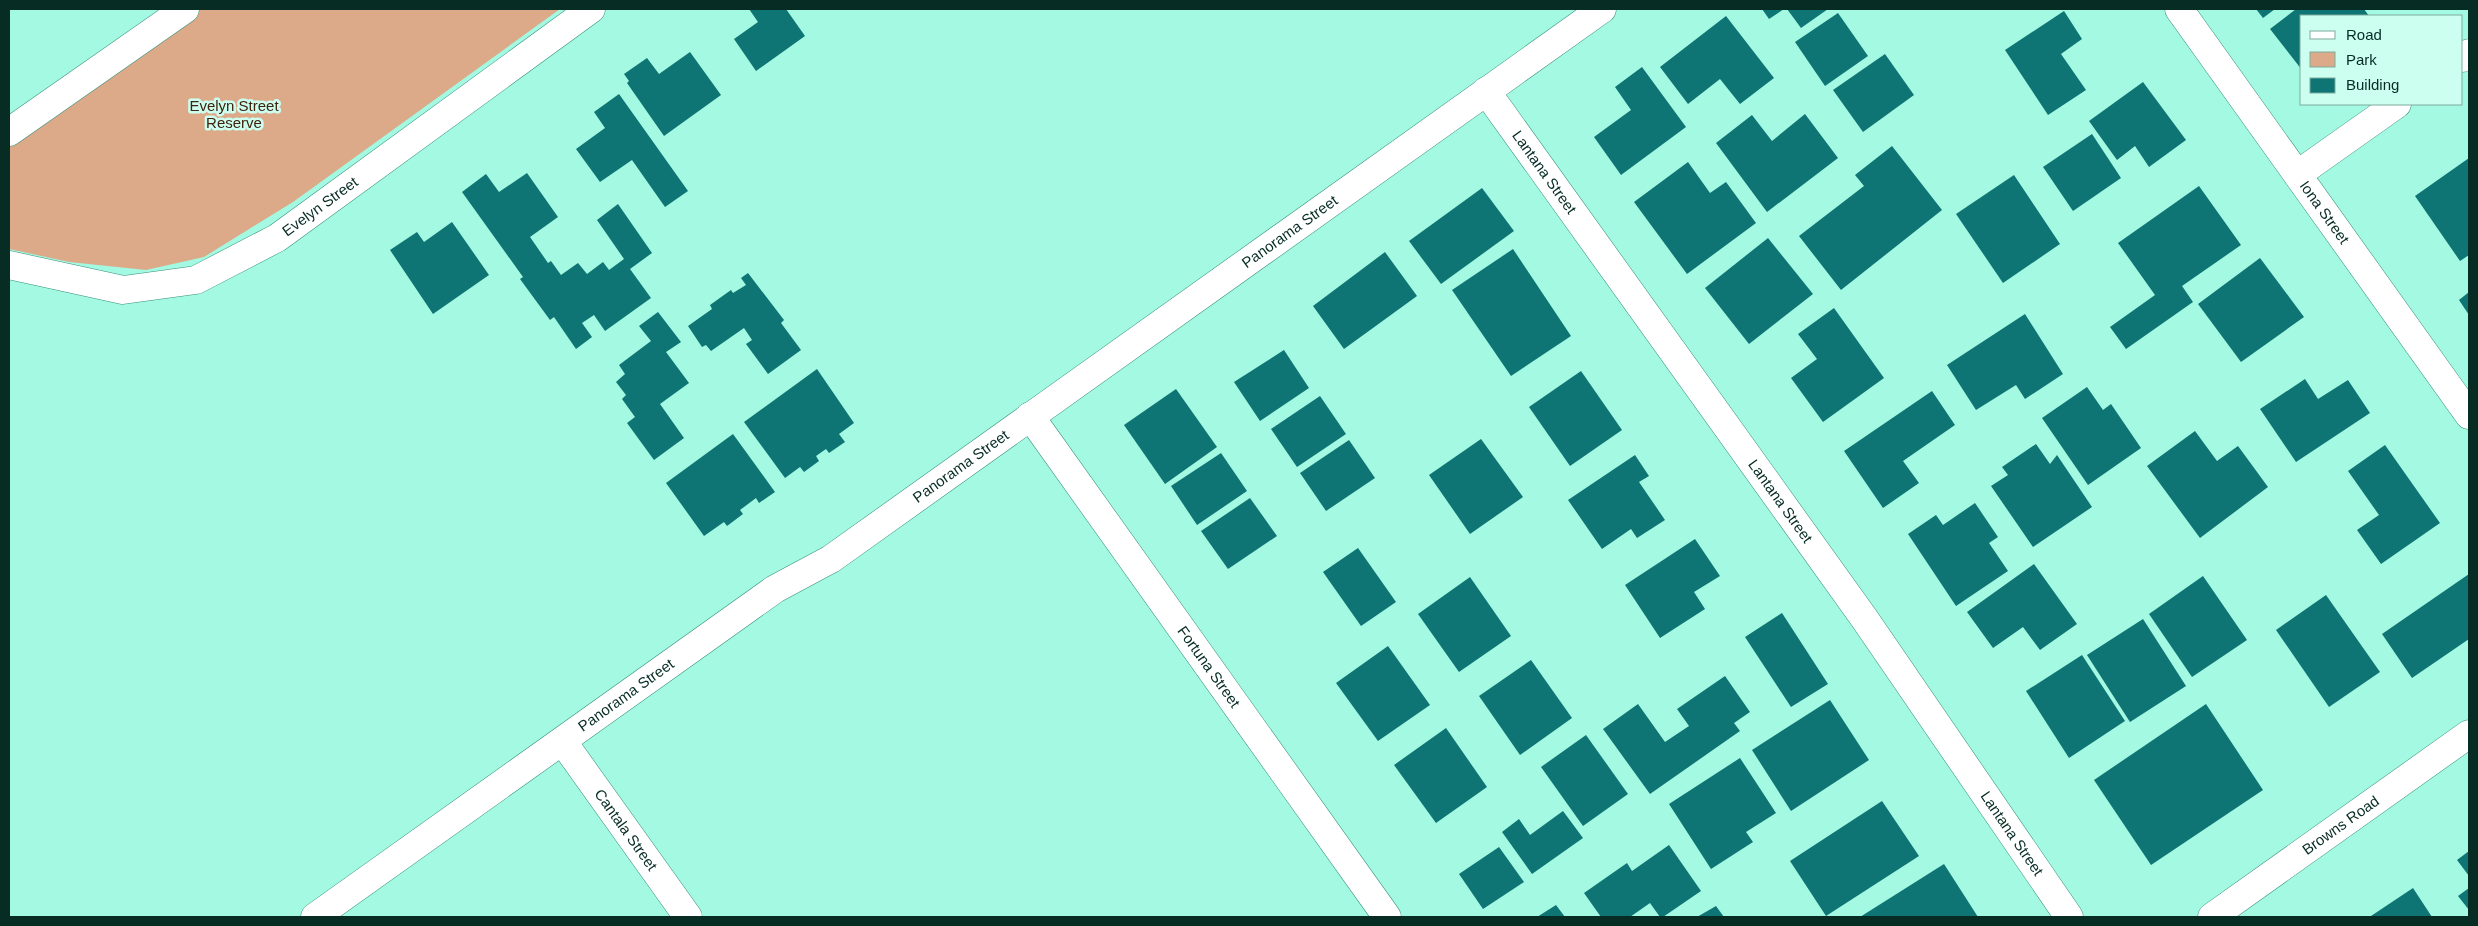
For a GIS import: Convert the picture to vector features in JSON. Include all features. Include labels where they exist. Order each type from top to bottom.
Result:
[{"type":"street","points":[[9,132],[185,9]]},
{"type":"street","name":"Evelyn Street","points":[[9,265],[123,290],[196,280],[277,238],[591,9]]},
{"type":"street","name":"Panorama Street","points":[[315,917],[775,589],[831,559],[1602,9]]},
{"type":"street","name":"Iona Street","points":[[2179,9],[2469,415]]},
{"type":"street","name":"Lantana Street","points":[[1486,91],[1864,618],[2069,917]]},
{"type":"street","points":[[2298,174],[2396,105]]},
{"type":"street","name":"Fortuna Street","points":[[1030,416],[1387,917]]},
{"type":"street","name":"Browns Road","points":[[2212,917],[2469,734]]},
{"type":"street","name":"Cantala Street","points":[[563,742],[688,917]]},
{"type":"green space","name":"Evelyn Street Reserve","points":[[200,9],[560,9],[293,202],[204,257],[146,270],[69,262],[9,249],[9,146]]},
{"type":"building","points":[[749,9],[786,9],[805,36],[756,71],[734,39],[758,22]]},
{"type":"building","points":[[1762,9],[1784,9],[1769,19]]},
{"type":"building","points":[[1787,9],[1828,9],[1801,28]]},
{"type":"building","points":[[2256,9],[2275,9],[2263,18]]},
{"type":"building","points":[[2296,9],[2364,9],[2368,15],[2300,15],[2300,67],[2270,29]]},
{"type":"building","points":[[2064,11],[2082,39],[2061,54],[2086,90],[2048,115],[2005,50]]},
{"type":"building","points":[[1838,13],[1868,56],[1825,86],[1795,42]]},
{"type":"building","points":[[1726,16],[1774,78],[1740,104],[1720,79],[1688,104],[1660,67]]},
{"type":"building","points":[[690,52],[721,95],[664,136],[627,83],[629,81],[624,74],[647,58],[659,74]]},
{"type":"building","points":[[1885,54],[1914,95],[1863,132],[1833,90]]},
{"type":"building","points":[[1642,67],[1686,127],[1621,175],[1594,137],[1631,110],[1615,87]]},
{"type":"building","points":[[2143,82],[2186,140],[2149,167],[2135,146],[2117,160],[2089,121]]},
{"type":"building","points":[[619,94],[688,191],[665,207],[632,160],[600,182],[576,149],[605,128],[594,112]]},
{"type":"building","points":[[1805,114],[1838,158],[1767,212],[1716,143],[1752,115],[1772,141]]},
{"type":"building","points":[[2092,134],[2121,178],[2073,211],[2043,167]]},
{"type":"building","points":[[1892,146],[1942,210],[1841,290],[1799,236],[1864,186],[1855,175]]},
{"type":"building","points":[[2469,158],[2469,255],[2460,261],[2415,196]]},
{"type":"building","points":[[1688,162],[1710,193],[1726,182],[1756,223],[1687,274],[1634,202]]},
{"type":"building","points":[[527,173],[558,217],[530,237],[548,263],[551,261],[561,275],[578,263],[587,274],[603,262],[609,270],[624,259],[597,220],[618,204],[652,253],[630,269],[651,298],[605,331],[594,315],[582,323],[592,337],[576,349],[554,317],[550,320],[520,279],[523,277],[462,192],[486,174],[499,192]]},
{"type":"building","points":[[2014,175],[2060,244],[2003,283],[1956,214]]},
{"type":"building","points":[[2199,186],[2241,245],[2182,286],[2193,302],[2126,349],[2110,327],[2155,295],[2118,243]]},
{"type":"building","points":[[1482,188],[1514,231],[1441,284],[1409,241]]},
{"type":"building","points":[[452,222],[489,275],[433,314],[390,250],[417,232],[424,242]]},
{"type":"building","points":[[1768,238],[1813,294],[1749,344],[1705,288]]},
{"type":"building","points":[[1513,249],[1571,336],[1511,376],[1452,290]]},
{"type":"building","points":[[1385,252],[1417,296],[1344,349],[1313,306]]},
{"type":"building","points":[[2260,258],[2304,317],[2241,362],[2198,304]]},
{"type":"building","points":[[748,273],[784,320],[781,323],[801,350],[768,374],[746,344],[752,340],[744,328],[711,351],[706,345],[702,347],[688,326],[712,309],[710,305],[731,290],[733,293],[746,285],[741,278]]},
{"type":"building","points":[[2469,292],[2469,315],[2459,300]]},
{"type":"building","points":[[1834,308],[1884,378],[1823,422],[1791,378],[1817,359],[1798,334]]},
{"type":"building","points":[[658,312],[681,342],[666,352],[689,383],[660,404],[684,438],[654,460],[627,423],[635,417],[622,399],[626,395],[616,382],[625,374],[619,365],[651,341],[639,326]]},
{"type":"building","points":[[2025,314],[2063,374],[2025,399],[2016,385],[1976,410],[1947,365]]},
{"type":"building","points":[[1284,350],[1309,388],[1260,421],[1234,382]]},
{"type":"building","points":[[817,369],[854,423],[839,434],[845,442],[829,453],[826,449],[816,456],[819,461],[804,472],[800,467],[785,478],[744,422]]},
{"type":"building","points":[[1581,371],[1622,430],[1570,466],[1529,407]]},
{"type":"building","points":[[2305,379],[2318,399],[2348,380],[2370,413],[2296,462],[2260,409]]},
{"type":"building","points":[[2087,387],[2103,410],[2111,404],[2141,448],[2088,485],[2042,418]]},
{"type":"building","points":[[1176,389],[1217,447],[1165,484],[1124,425]]},
{"type":"building","points":[[1932,391],[1955,425],[1903,461],[1919,483],[1883,508],[1844,451]]},
{"type":"building","points":[[1320,396],[1346,434],[1297,467],[1271,429]]},
{"type":"building","points":[[2195,431],[2217,461],[2238,446],[2268,487],[2200,538],[2147,466]]},
{"type":"building","points":[[733,434],[775,492],[759,503],[756,498],[740,510],[743,514],[727,526],[724,522],[704,536],[666,483]]},
{"type":"building","points":[[1481,439],[1523,497],[1470,534],[1429,475]]},
{"type":"building","points":[[1349,440],[1375,478],[1326,511],[1300,473]]},
{"type":"building","points":[[2036,444],[2050,464],[2057,455],[2092,507],[2033,547],[1991,486],[2008,475],[2002,467]]},
{"type":"building","points":[[2385,445],[2440,523],[2381,564],[2357,530],[2379,515],[2348,471]]},
{"type":"building","points":[[1221,453],[1247,491],[1197,525],[1171,486]]},
{"type":"building","points":[[1635,455],[1649,476],[1639,482],[1665,520],[1637,538],[1631,529],[1602,549],[1568,500]]},
{"type":"building","points":[[1250,498],[1277,536],[1228,569],[1201,531]]},
{"type":"building","points":[[1975,503],[1998,537],[1989,543],[2008,571],[1956,606],[1908,534],[1936,515],[1943,525]]},
{"type":"building","points":[[1695,539],[1720,576],[1694,592],[1705,609],[1660,638],[1625,585]]},
{"type":"building","points":[[1358,548],[1396,602],[1361,626],[1323,572]]},
{"type":"building","points":[[2034,564],[2077,624],[2040,650],[2023,627],[1993,648],[1967,612]]},
{"type":"building","points":[[2469,574],[2469,639],[2412,678],[2382,634]]},
{"type":"building","points":[[2203,576],[2247,640],[2192,677],[2149,614]]},
{"type":"building","points":[[1470,577],[1511,636],[1459,672],[1418,614]]},
{"type":"building","points":[[2326,595],[2380,672],[2329,707],[2276,630]]},
{"type":"building","points":[[1782,613],[1828,684],[1791,707],[1745,637]]},
{"type":"building","points":[[2143,619],[2186,686],[2130,722],[2087,655]]},
{"type":"building","points":[[1388,646],[1430,705],[1378,741],[1336,683]]},
{"type":"building","points":[[2082,655],[2125,721],[2069,758],[2026,691]]},
{"type":"building","points":[[1531,660],[1572,718],[1520,755],[1479,696]]},
{"type":"building","points":[[1725,676],[1750,712],[1734,723],[1740,731],[1650,794],[1603,729],[1638,704],[1665,742],[1689,726],[1677,709]]},
{"type":"building","points":[[1830,700],[1869,760],[1791,811],[1752,750]]},
{"type":"building","points":[[2206,704],[2263,790],[2151,865],[2094,780]]},
{"type":"building","points":[[1446,728],[1487,787],[1436,823],[1394,765]]},
{"type":"building","points":[[1586,735],[1628,794],[1583,826],[1541,767]]},
{"type":"building","points":[[1740,758],[1776,813],[1746,832],[1753,842],[1711,869],[1669,804]]},
{"type":"building","points":[[1882,801],[1919,856],[1826,916],[1790,861]]},
{"type":"building","points":[[1563,811],[1583,838],[1532,874],[1502,832],[1519,819],[1530,835]]},
{"type":"building","points":[[1669,845],[1701,891],[1663,917],[1660,917],[1650,903],[1630,917],[1601,917],[1584,893],[1627,863],[1632,871]]},
{"type":"building","points":[[1499,847],[1524,882],[1483,909],[1459,874]]},
{"type":"building","points":[[2469,851],[2469,876],[2457,860]]},
{"type":"building","points":[[1944,864],[1978,917],[1860,917]]},
{"type":"building","points":[[2413,888],[2432,917],[2371,916]]},
{"type":"building","points":[[2469,888],[2469,910],[2458,896]]},
{"type":"building","points":[[1556,905],[1565,917],[1537,917]]},
{"type":"building","points":[[1716,906],[1724,917],[1697,917]]}]
